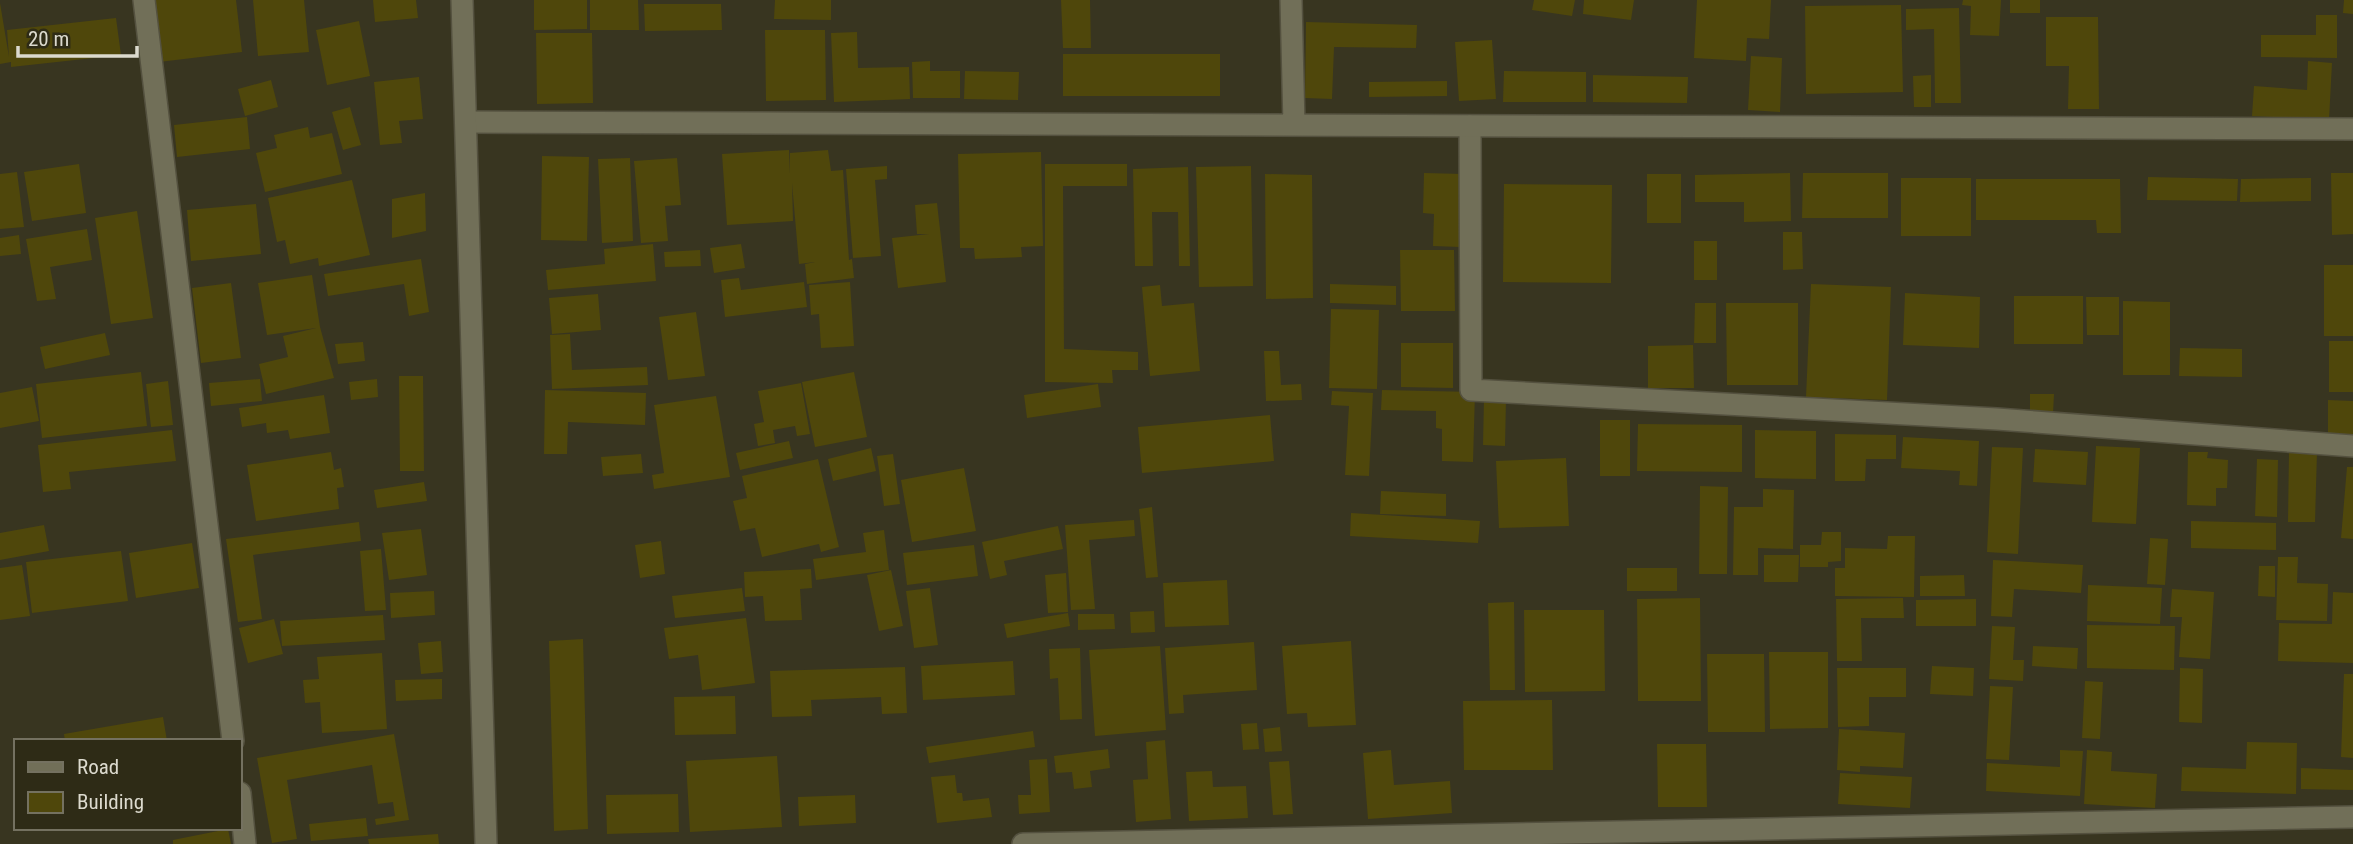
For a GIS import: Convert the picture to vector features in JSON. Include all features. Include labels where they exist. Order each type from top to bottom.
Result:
[{"type":"street","points":[[144,0],[233,739]]},
{"type":"street","points":[[462,0],[486,844]]},
{"type":"street","points":[[1291,0],[1294,125]]},
{"type":"street","points":[[466,122],[2353,129]]},
{"type":"street","points":[[1470,126],[1471,390],[1997,419],[2353,446]]},
{"type":"street","points":[[242,810],[246,844]]},
{"type":"street","points":[[1024,844],[2353,817]]},
{"type":"building","points":[[151,0],[236,0],[242,52],[159,62]]},
{"type":"building","points":[[253,0],[304,0],[309,52],[258,56]]},
{"type":"building","points":[[373,0],[416,0],[418,18],[375,22]]},
{"type":"building","points":[[534,0],[587,0],[587,29],[534,30]]},
{"type":"building","points":[[590,0],[638,0],[639,30],[590,30]]},
{"type":"building","points":[[775,0],[831,0],[831,20],[774,19]]},
{"type":"building","points":[[1061,0],[1090,0],[1091,48],[1063,48]]},
{"type":"building","points":[[1534,0],[1575,0],[1572,16],[1532,10]]},
{"type":"building","points":[[1584,0],[1634,0],[1631,20],[1583,14]]},
{"type":"building","points":[[1697,0],[1771,0],[1769,39],[1747,38],[1746,61],[1694,58]]},
{"type":"building","points":[[1963,0],[2001,0],[1999,36],[1970,35],[1971,6],[1962,5]]},
{"type":"building","points":[[2010,0],[2040,0],[2040,13],[2010,13]]},
{"type":"building","points":[[2344,0],[2353,0],[2353,14],[2343,13]]},
{"type":"building","points":[[0,3],[9,57],[7,30],[116,18],[121,55],[11,67],[11,62],[0,64]]},
{"type":"building","points":[[644,4],[721,4],[722,30],[645,31]]},
{"type":"building","points":[[1901,5],[1903,92],[1806,94],[1805,6]]},
{"type":"building","points":[[1959,8],[1961,103],[1935,103],[1934,29],[1906,30],[1906,9]]},
{"type":"building","points":[[2316,15],[2337,15],[2337,58],[2261,57],[2261,35],[2316,35]]},
{"type":"building","points":[[2046,17],[2098,17],[2099,109],[2068,109],[2069,66],[2046,66]]},
{"type":"building","points":[[359,21],[370,76],[327,85],[316,30]]},
{"type":"building","points":[[1306,22],[1417,25],[1416,48],[1334,47],[1332,99],[1305,98]]},
{"type":"building","points":[[765,30],[825,30],[826,100],[766,101]]},
{"type":"building","points":[[857,32],[858,68],[909,67],[910,99],[834,102],[831,33]]},
{"type":"building","points":[[536,33],[592,33],[593,103],[537,104]]},
{"type":"building","points":[[1492,40],[1496,99],[1459,101],[1455,42]]},
{"type":"building","points":[[1063,54],[1220,54],[1220,96],[1063,96]]},
{"type":"building","points":[[1751,56],[1782,58],[1780,112],[1748,110]]},
{"type":"building","points":[[930,61],[930,71],[960,71],[960,98],[913,98],[912,62]]},
{"type":"building","points":[[2308,61],[2332,63],[2329,120],[2252,116],[2254,86],[2307,90]]},
{"type":"building","points":[[965,71],[1019,72],[1018,100],[964,99]]},
{"type":"building","points":[[1504,71],[1586,72],[1586,102],[1503,102]]},
{"type":"building","points":[[1593,75],[1688,77],[1687,103],[1593,102]]},
{"type":"building","points":[[1931,75],[1931,107],[1914,107],[1913,76]]},
{"type":"building","points":[[419,77],[423,119],[399,121],[402,143],[380,145],[374,82]]},
{"type":"building","points":[[271,80],[278,107],[245,116],[238,89]]},
{"type":"building","points":[[1447,81],[1447,96],[1369,97],[1369,82]]},
{"type":"building","points":[[350,107],[361,145],[343,150],[332,112]]},
{"type":"building","points":[[247,117],[250,149],[177,157],[174,125]]},
{"type":"building","points":[[308,127],[310,138],[332,133],[342,174],[265,192],[256,153],[277,148],[274,135]]},
{"type":"building","points":[[789,150],[790,174],[790,153],[828,150],[831,171],[843,170],[849,260],[852,259],[854,278],[807,284],[805,264],[815,262],[799,264],[792,183],[793,221],[727,225],[722,154]]},
{"type":"building","points":[[1041,152],[1043,246],[1021,247],[1022,257],[975,259],[974,248],[960,248],[958,154]]},
{"type":"building","points":[[542,156],[589,157],[587,241],[541,240]]},
{"type":"building","points":[[630,158],[633,241],[602,243],[598,159]]},
{"type":"building","points":[[677,158],[681,205],[665,206],[668,241],[641,243],[634,161]]},
{"type":"building","points":[[79,164],[86,213],[32,221],[24,172]]},
{"type":"building","points":[[1045,164],[1127,164],[1127,186],[1063,186],[1064,349],[1138,352],[1138,370],[1112,370],[1113,383],[1045,382]]},
{"type":"building","points":[[887,166],[887,179],[875,180],[881,256],[853,258],[846,169]]},
{"type":"building","points":[[1251,166],[1253,286],[1199,287],[1196,167]]},
{"type":"building","points":[[1188,167],[1190,266],[1179,266],[1178,212],[1152,212],[1153,266],[1135,266],[1133,169]]},
{"type":"building","points":[[17,172],[24,227],[0,229],[0,174]]},
{"type":"building","points":[[1424,173],[1463,174],[1460,247],[1433,246],[1434,214],[1423,213]]},
{"type":"building","points":[[1790,173],[1791,221],[1744,222],[1744,202],[1695,202],[1695,175]]},
{"type":"building","points":[[1803,173],[1888,173],[1888,218],[1802,218]]},
{"type":"building","points":[[2331,173],[2353,173],[2353,234],[2332,235]]},
{"type":"building","points":[[1265,174],[1312,175],[1313,298],[1266,299]]},
{"type":"building","points":[[1647,174],[1681,174],[1681,223],[1647,223]]},
{"type":"building","points":[[2148,177],[2238,179],[2237,201],[2147,200]]},
{"type":"building","points":[[1901,178],[1971,178],[1971,236],[1901,236]]},
{"type":"building","points":[[2311,178],[2311,201],[2240,202],[2241,179]]},
{"type":"building","points":[[1976,179],[2120,179],[2121,233],[2097,233],[2096,220],[1976,220]]},
{"type":"building","points":[[352,180],[370,255],[319,266],[318,258],[290,264],[285,240],[277,242],[268,198]]},
{"type":"building","points":[[1504,184],[1612,185],[1611,283],[1503,282]]},
{"type":"building","points":[[425,193],[426,231],[392,238],[392,199]]},
{"type":"building","points":[[937,203],[946,282],[898,288],[892,238],[929,234],[917,234],[915,205]]},
{"type":"building","points":[[256,204],[261,254],[191,261],[187,210]]},
{"type":"building","points":[[137,211],[153,318],[111,324],[95,218]]},
{"type":"building","points":[[87,229],[92,260],[50,267],[56,299],[37,301],[26,239]]},
{"type":"building","points":[[1783,232],[1802,232],[1803,269],[1783,270]]},
{"type":"building","points":[[19,235],[21,254],[0,256],[0,238]]},
{"type":"building","points":[[1694,241],[1717,241],[1717,280],[1694,280]]},
{"type":"building","points":[[653,244],[656,281],[548,290],[546,270],[605,264],[604,249]]},
{"type":"building","points":[[741,244],[745,268],[714,273],[710,248]]},
{"type":"building","points":[[700,250],[701,266],[665,267],[664,252]]},
{"type":"building","points":[[1400,250],[1454,250],[1455,311],[1401,311]]},
{"type":"building","points":[[421,259],[429,312],[409,316],[404,284],[328,296],[324,274]]},
{"type":"building","points":[[2324,265],[2353,265],[2353,336],[2324,336]]},
{"type":"building","points":[[312,275],[320,327],[334,378],[266,394],[259,364],[288,357],[283,336],[316,328],[267,335],[258,283]]},
{"type":"building","points":[[739,278],[741,290],[804,282],[807,307],[725,317],[721,280]]},
{"type":"building","points":[[850,282],[854,346],[821,348],[819,314],[811,315],[809,285]]},
{"type":"building","points":[[231,283],[241,358],[201,363],[192,288]]},
{"type":"building","points":[[1330,284],[1396,286],[1396,305],[1330,303]]},
{"type":"building","points":[[1811,284],[1891,287],[1887,400],[1806,397]]},
{"type":"building","points":[[1160,285],[1162,306],[1194,303],[1200,371],[1150,376],[1142,287]]},
{"type":"building","points":[[1905,293],[1980,297],[1979,348],[1903,345]]},
{"type":"building","points":[[598,294],[601,330],[552,334],[549,298]]},
{"type":"building","points":[[2014,296],[2083,296],[2083,344],[2014,344]]},
{"type":"building","points":[[2086,297],[2119,297],[2119,335],[2087,335]]},
{"type":"building","points":[[2123,301],[2170,302],[2170,375],[2123,375]]},
{"type":"building","points":[[1695,303],[1716,303],[1716,343],[1694,343]]},
{"type":"building","points":[[1726,303],[1798,303],[1798,385],[1727,385]]},
{"type":"building","points":[[1331,309],[1379,310],[1377,389],[1329,388]]},
{"type":"building","points":[[696,312],[705,376],[668,380],[659,317]]},
{"type":"building","points":[[105,333],[110,355],[45,369],[40,347]]},
{"type":"building","points":[[570,334],[572,370],[647,367],[648,385],[552,389],[550,335]]},
{"type":"building","points":[[2329,341],[2353,341],[2353,392],[2329,392]]},
{"type":"building","points":[[363,342],[365,361],[338,364],[335,344]]},
{"type":"building","points":[[1401,343],[1453,343],[1453,388],[1401,387]]},
{"type":"building","points":[[1693,345],[1694,388],[1648,388],[1648,346]]},
{"type":"building","points":[[2180,348],[2242,349],[2242,377],[2179,376]]},
{"type":"building","points":[[1264,351],[1279,351],[1281,385],[1301,384],[1302,400],[1266,401]]},
{"type":"building","points":[[141,372],[147,426],[42,438],[36,384]]},
{"type":"building","points":[[854,372],[867,437],[815,447],[802,382]]},
{"type":"building","points":[[399,376],[423,376],[424,471],[400,471]]},
{"type":"building","points":[[260,379],[262,401],[211,406],[209,383]]},
{"type":"building","points":[[377,379],[378,397],[351,400],[349,382]]},
{"type":"building","points":[[168,381],[173,425],[151,427],[146,384]]},
{"type":"building","points":[[801,383],[810,434],[797,436],[795,426],[773,430],[775,443],[758,446],[754,424],[764,422],[758,391]]},
{"type":"building","points":[[1098,384],[1101,407],[1027,418],[1024,395]]},
{"type":"building","points":[[32,387],[39,421],[0,428],[0,393]]},
{"type":"building","points":[[545,390],[646,393],[645,425],[568,422],[567,454],[544,454]]},
{"type":"building","points":[[1382,390],[1475,392],[1473,462],[1442,461],[1442,429],[1436,428],[1436,411],[1381,410]]},
{"type":"building","points":[[1332,391],[1373,393],[1369,476],[1345,475],[1349,406],[1331,405]]},
{"type":"building","points":[[2030,394],[2054,394],[2053,414],[2030,414]]},
{"type":"building","points":[[324,395],[330,433],[290,439],[288,430],[267,433],[266,423],[242,427],[239,408]]},
{"type":"building","points":[[716,396],[730,477],[654,489],[652,475],[664,473],[654,405]]},
{"type":"building","points":[[1484,398],[1506,399],[1505,446],[1483,445]]},
{"type":"building","points":[[2328,400],[2353,401],[2353,434],[2328,434]]},
{"type":"building","points":[[1270,415],[1274,461],[1142,473],[1138,427]]},
{"type":"building","points":[[1600,420],[1630,420],[1630,476],[1600,476]]},
{"type":"building","points":[[1638,424],[1742,425],[1742,472],[1637,471]]},
{"type":"building","points":[[172,430],[176,461],[69,472],[71,489],[43,492],[38,445]]},
{"type":"building","points":[[1755,430],[1816,431],[1816,479],[1755,478]]},
{"type":"building","points":[[1835,434],[1896,435],[1896,459],[1866,459],[1865,481],[1835,481]]},
{"type":"building","points":[[1903,437],[1979,441],[1977,486],[1959,485],[1960,471],[1901,468]]},
{"type":"building","points":[[789,441],[793,458],[740,470],[736,453]]},
{"type":"building","points":[[2096,446],[2140,448],[2136,524],[2092,522]]},
{"type":"building","points":[[1992,447],[2023,448],[2018,554],[1987,552]]},
{"type":"building","points":[[871,448],[876,471],[833,481],[828,459]]},
{"type":"building","points":[[2035,449],[2088,452],[2086,485],[2033,482]]},
{"type":"building","points":[[2289,451],[2317,452],[2315,522],[2288,522]]},
{"type":"building","points":[[331,452],[334,470],[341,468],[344,487],[337,488],[339,509],[256,521],[247,465]]},
{"type":"building","points":[[2188,452],[2208,452],[2207,458],[2228,460],[2227,488],[2216,488],[2216,506],[2187,505]]},
{"type":"building","points":[[641,454],[643,473],[603,476],[601,457]]},
{"type":"building","points":[[893,454],[900,504],[884,506],[877,456]]},
{"type":"building","points":[[1566,458],[1569,526],[1499,528],[1496,461]]},
{"type":"building","points":[[818,459],[839,547],[821,552],[819,544],[762,557],[755,528],[740,531],[733,501],[747,498],[742,476]]},
{"type":"building","points":[[2257,459],[2278,460],[2277,517],[2255,516]]},
{"type":"building","points":[[2347,467],[2353,467],[2353,539],[2341,538]]},
{"type":"building","points":[[964,468],[976,531],[912,542],[901,480]]},
{"type":"building","points":[[424,482],[427,501],[377,508],[374,490]]},
{"type":"building","points":[[1700,486],[1728,487],[1727,574],[1699,574]]},
{"type":"building","points":[[1763,489],[1794,490],[1793,549],[1758,548],[1758,575],[1733,575],[1734,507],[1763,507]]},
{"type":"building","points":[[1381,491],[1446,494],[1446,516],[1380,514]]},
{"type":"building","points":[[1152,507],[1158,577],[1146,578],[1139,509]]},
{"type":"building","points":[[1351,513],[1480,521],[1478,543],[1350,536]]},
{"type":"building","points":[[1134,520],[1135,536],[1089,540],[1095,609],[1071,610],[1065,525]]},
{"type":"building","points":[[2191,521],[2276,523],[2276,550],[2191,548]]},
{"type":"building","points":[[359,522],[361,541],[253,555],[262,619],[238,622],[226,539]]},
{"type":"building","points":[[44,525],[49,551],[0,560],[0,533]]},
{"type":"building","points":[[1058,526],[1063,549],[1004,561],[1007,575],[990,579],[982,542]]},
{"type":"building","points":[[421,529],[427,575],[389,580],[382,533]]},
{"type":"building","points":[[884,530],[889,570],[816,580],[813,559],[866,552],[863,533]]},
{"type":"building","points":[[1822,532],[1841,532],[1841,561],[1828,562],[1828,567],[1800,567],[1800,545],[1821,545]]},
{"type":"building","points":[[1888,536],[1915,536],[1914,597],[1835,596],[1835,568],[1845,568],[1845,548],[1887,549]]},
{"type":"building","points":[[2150,538],[2168,539],[2165,585],[2147,584]]},
{"type":"building","points":[[661,541],[665,574],[640,578],[635,545]]},
{"type":"building","points":[[192,543],[199,588],[136,598],[129,553]]},
{"type":"building","points":[[974,545],[978,576],[907,585],[903,553]]},
{"type":"building","points":[[381,549],[386,610],[365,611],[360,551]]},
{"type":"building","points":[[121,551],[128,601],[32,613],[26,562]]},
{"type":"building","points":[[1764,555],[1799,555],[1798,582],[1764,582]]},
{"type":"building","points":[[2278,557],[2298,557],[2297,583],[2328,584],[2327,621],[2276,620]]},
{"type":"building","points":[[1993,560],[2083,565],[2081,593],[2014,589],[2012,617],[1991,616]]},
{"type":"building","points":[[22,565],[30,616],[0,620],[0,568]]},
{"type":"building","points":[[2259,566],[2275,566],[2275,597],[2258,596]]},
{"type":"building","points":[[1627,568],[1677,568],[1677,591],[1627,591]]},
{"type":"building","points":[[811,569],[812,588],[800,589],[802,620],[765,621],[763,596],[745,597],[744,572]]},
{"type":"building","points":[[891,570],[903,626],[879,631],[867,575]]},
{"type":"building","points":[[1066,573],[1068,612],[1048,613],[1045,575]]},
{"type":"building","points":[[1964,575],[1965,596],[1920,596],[1920,576]]},
{"type":"building","points":[[1227,580],[1229,625],[1165,627],[1163,583]]},
{"type":"building","points":[[2088,585],[2162,588],[2160,624],[2087,621]]},
{"type":"building","points":[[742,588],[745,611],[675,618],[672,596]]},
{"type":"building","points":[[930,588],[938,645],[914,648],[906,591]]},
{"type":"building","points":[[2172,589],[2214,592],[2210,659],[2179,657],[2182,617],[2170,617]]},
{"type":"building","points":[[434,591],[435,615],[391,618],[390,593]]},
{"type":"building","points":[[2333,592],[2353,593],[2353,663],[2278,661],[2279,623],[2332,624]]},
{"type":"building","points":[[1700,598],[1701,701],[1638,701],[1637,599]]},
{"type":"building","points":[[1903,598],[1904,618],[1861,618],[1862,661],[1837,661],[1836,599]]},
{"type":"building","points":[[1976,599],[1976,626],[1916,626],[1916,600]]},
{"type":"building","points":[[1514,602],[1515,690],[1490,690],[1488,603]]},
{"type":"building","points":[[1524,610],[1604,610],[1605,691],[1525,692]]},
{"type":"building","points":[[1154,611],[1155,632],[1131,633],[1130,612]]},
{"type":"building","points":[[1068,613],[1070,626],[1007,638],[1004,624]]},
{"type":"building","points":[[1078,614],[1114,614],[1115,629],[1078,630]]},
{"type":"building","points":[[383,615],[385,640],[282,646],[280,621]]},
{"type":"building","points":[[746,618],[755,683],[702,690],[698,655],[669,659],[664,628]]},
{"type":"building","points":[[274,619],[283,654],[248,663],[239,628]]},
{"type":"building","points":[[2087,625],[2175,626],[2174,670],[2087,668]]},
{"type":"building","points":[[1992,626],[2015,627],[2013,660],[2024,660],[2023,681],[1989,679]]},
{"type":"building","points":[[583,639],[588,829],[554,831],[549,641]]},
{"type":"building","points":[[441,641],[443,672],[421,674],[418,643]]},
{"type":"building","points":[[1351,641],[1356,725],[1308,727],[1307,713],[1287,714],[1282,646]]},
{"type":"building","points":[[1254,642],[1257,690],[1183,695],[1184,713],[1169,714],[1165,648]]},
{"type":"building","points":[[1160,646],[1166,730],[1095,736],[1089,650]]},
{"type":"building","points":[[2033,646],[2078,648],[2077,669],[2032,666]]},
{"type":"building","points":[[1080,648],[1082,719],[1060,720],[1058,678],[1050,679],[1049,649]]},
{"type":"building","points":[[1769,652],[1828,652],[1828,728],[1770,729]]},
{"type":"building","points":[[382,653],[387,729],[322,733],[320,702],[305,703],[303,680],[319,679],[317,657]]},
{"type":"building","points":[[1707,654],[1764,654],[1765,732],[1708,732]]},
{"type":"building","points":[[1013,661],[1015,695],[923,700],[921,666]]},
{"type":"building","points":[[1932,666],[1974,668],[1973,696],[1930,694]]},
{"type":"building","points":[[905,667],[907,713],[882,714],[881,697],[811,700],[812,716],[772,717],[770,671]]},
{"type":"building","points":[[1837,668],[1906,668],[1906,697],[1869,697],[1869,726],[1838,727]]},
{"type":"building","points":[[2180,668],[2203,669],[2202,723],[2179,722]]},
{"type":"building","points":[[2344,674],[2353,674],[2353,758],[2341,757]]},
{"type":"building","points":[[442,679],[442,699],[396,701],[395,680]]},
{"type":"building","points":[[2085,681],[2103,682],[2100,739],[2082,738]]},
{"type":"building","points":[[1990,686],[2013,687],[2009,760],[1986,759]]},
{"type":"building","points":[[735,696],[736,734],[675,735],[674,697]]},
{"type":"building","points":[[1552,700],[1553,770],[1464,770],[1463,701]]},
{"type":"building","points":[[163,717],[167,739],[65,739],[64,734]]},
{"type":"building","points":[[1257,723],[1259,749],[1243,750],[1241,724]]},
{"type":"building","points":[[1280,727],[1282,751],[1265,752],[1263,729]]},
{"type":"building","points":[[1839,729],[1905,733],[1903,768],[1860,766],[1860,772],[1837,770]]},
{"type":"building","points":[[1033,731],[1035,747],[929,763],[926,747]]},
{"type":"building","points":[[394,734],[409,820],[376,825],[375,819],[395,816],[393,802],[378,804],[372,765],[287,780],[297,839],[272,843],[257,758]]},
{"type":"building","points":[[1165,740],[1171,819],[1136,822],[1133,780],[1148,779],[1146,742]]},
{"type":"building","points":[[2247,742],[2297,743],[2296,794],[2181,791],[2182,767],[2246,769]]},
{"type":"building","points":[[1657,744],[1706,744],[1707,807],[1658,807]]},
{"type":"building","points":[[1108,749],[1110,768],[1090,771],[1092,787],[1074,789],[1072,772],[1056,773],[1054,756]]},
{"type":"building","points":[[1391,750],[1394,785],[1450,781],[1452,813],[1368,819],[1363,753]]},
{"type":"building","points":[[2060,750],[2083,751],[2080,796],[1986,791],[1987,763],[2060,767]]},
{"type":"building","points":[[2087,750],[2112,752],[2111,771],[2157,774],[2155,808],[2084,804]]},
{"type":"building","points":[[777,756],[782,827],[690,832],[686,761]]},
{"type":"building","points":[[1047,759],[1050,812],[1019,814],[1018,795],[1031,795],[1029,760]]},
{"type":"building","points":[[1289,761],[1293,814],[1273,815],[1269,762]]},
{"type":"building","points":[[2301,768],[2353,770],[2353,790],[2301,789]]},
{"type":"building","points":[[1212,771],[1213,787],[1246,786],[1248,818],[1189,821],[1186,772]]},
{"type":"building","points":[[1840,773],[1912,777],[1910,808],[1838,804]]},
{"type":"building","points":[[955,775],[957,793],[962,793],[963,801],[989,798],[992,817],[937,823],[931,777]]},
{"type":"building","points":[[678,794],[679,832],[607,834],[606,795]]},
{"type":"building","points":[[855,795],[856,823],[799,826],[798,797]]},
{"type":"building","points":[[366,818],[368,836],[311,841],[309,824]]},
{"type":"building","points":[[228,830],[231,844],[173,844],[173,840]]},
{"type":"building","points":[[438,834],[439,844],[369,844],[368,839]]}]
